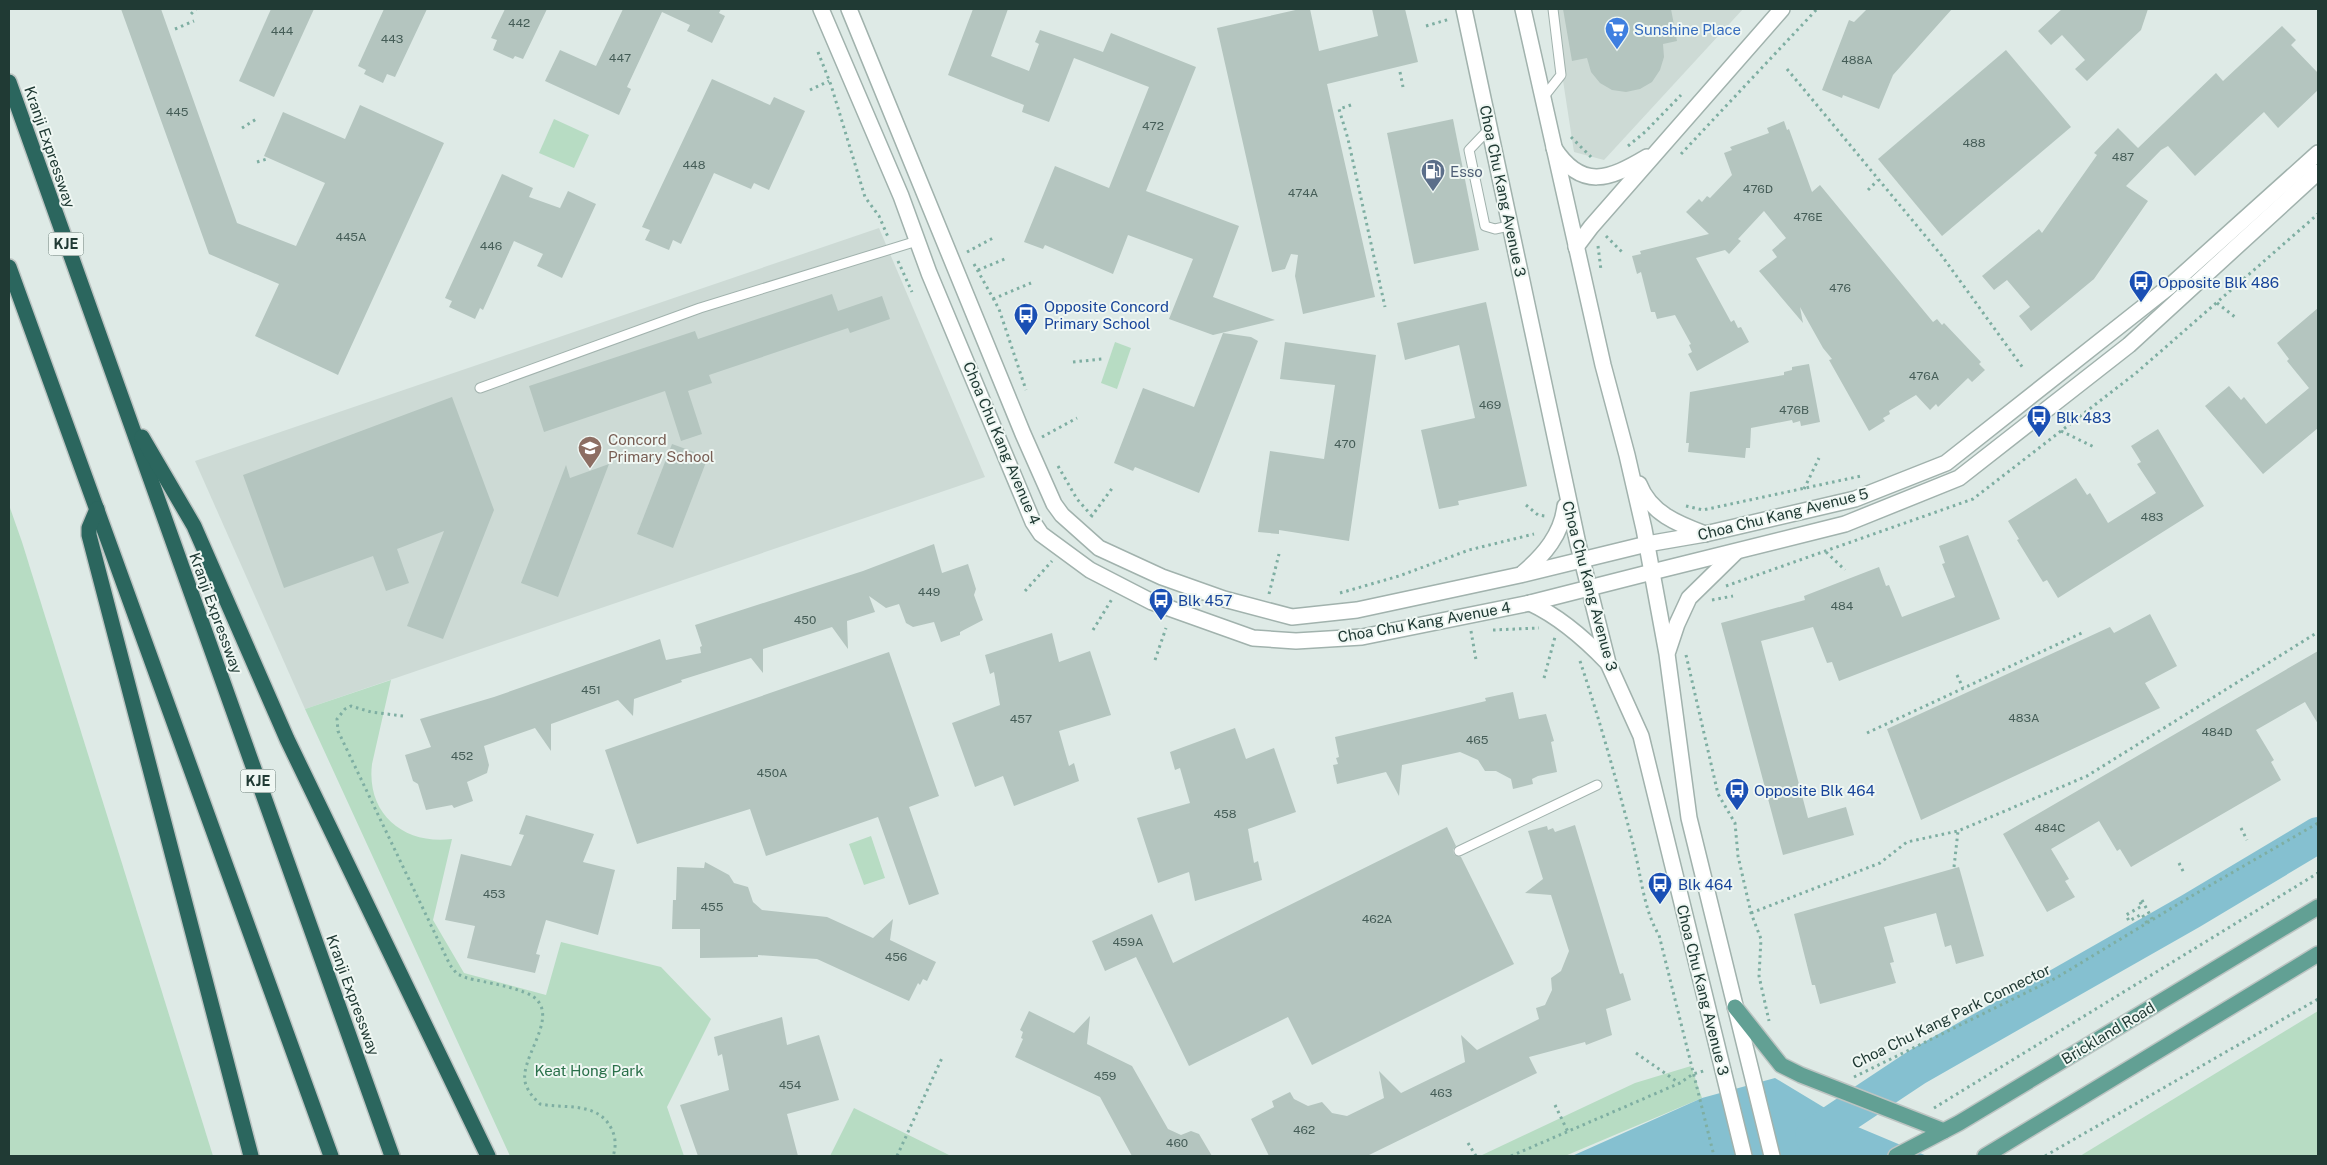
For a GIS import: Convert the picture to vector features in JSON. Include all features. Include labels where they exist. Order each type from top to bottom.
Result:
[{"type":"highway","name":"Kranji Expressway","points":[[9,82],[392,1156]]},
{"type":"highway","points":[[9,267],[331,1156]]},
{"type":"highway","points":[[123,406],[194,526],[287,739],[488,1156]]},
{"type":"highway","points":[[97,509],[89,528],[89,535],[251,1156]]},
{"type":"main road","name":"Brickland Road","points":[[1896,1156],[1959,1123],[2318,907]]},
{"type":"main road","points":[[1985,1156],[2318,954]]},
{"type":"main road","points":[[1735,1007],[1781,1065],[1944,1131]]},
{"type":"street","name":"Choa Chu Kang Avenue 4","points":[[821,9],[901,196],[917,241],[1033,522],[1041,534],[1090,570],[1152,602],[1253,638],[1296,642],[1362,636],[1530,603],[1590,588]]},
{"type":"street","name":"Choa Chu Kang Avenue 4","points":[[849,9],[1023,434],[1054,504],[1062,515],[1099,548],[1162,577],[1224,599],[1292,618],[1357,610],[1583,560]]},
{"type":"street","name":"Choa Chu Kang Avenue 3","points":[[1523,9],[1603,365],[1628,455],[1647,544],[1667,654],[1689,818],[1772,1156]]},
{"type":"street","points":[[1576,247],[1591,227],[1782,9]]},
{"type":"street","name":"Choa Chu Kang Avenue 3","points":[[1464,11],[1566,497],[1608,663],[1641,736],[1744,1156]]},
{"type":"street","points":[[1553,146],[1562,160],[1573,169],[1595,178],[1612,176],[1659,150]]},
{"type":"street","name":"Choa Chu Kang Avenue 5","points":[[1583,560],[1647,544],[1706,534],[1855,500],[1946,462],[2155,299],[2318,153]]},
{"type":"street","name":"Choa Chu Kang Avenue 5","points":[[1590,588],[1846,524],[1959,478],[2129,345],[2318,172]]},
{"type":"street","points":[[1628,455],[1643,494],[1664,516],[1676,524],[1706,534]]},
{"type":"street","points":[[1520,575],[1543,556],[1564,521],[1566,497]]},
{"type":"street","points":[[1813,509],[1819,532]]},
{"type":"street","points":[[1667,654],[1677,624],[1689,598],[1736,552]]},
{"type":"street","points":[[1530,603],[1552,613],[1583,637],[1608,663]]},
{"type":"lane","points":[[1542,99],[1561,74],[1552,9]]},
{"type":"lane","points":[[1490,128],[1469,150],[1486,226],[1495,230],[1509,226]]},
{"type":"lane","points":[[480,388],[700,308],[917,241]]},
{"type":"lane","points":[[1459,851],[1596,786]]},
{"type":"path","points":[[191,14],[196,9]]},
{"type":"path","points":[[1678,157],[1817,9]]},
{"type":"path","points":[[1426,26],[1464,11]]},
{"type":"path","points":[[176,29],[194,21]]},
{"type":"path","points":[[818,51],[865,197],[879,216],[912,292]]},
{"type":"path","points":[[1787,69],[1942,256],[2023,368]]},
{"type":"path","points":[[1400,72],[1403,87]]},
{"type":"path","points":[[810,90],[829,81]]},
{"type":"path","points":[[1622,150],[1645,132],[1685,91]]},
{"type":"path","points":[[1351,105],[1339,109],[1348,139],[1385,307]]},
{"type":"path","points":[[242,128],[258,118]]},
{"type":"path","points":[[257,162],[267,159]]},
{"type":"path","points":[[1868,190],[1878,180]]},
{"type":"path","points":[[1598,245],[1611,228]]},
{"type":"path","points":[[1604,235],[1623,253]]},
{"type":"path","points":[[972,250],[995,238]]},
{"type":"path","points":[[963,245],[993,299],[1026,391]]},
{"type":"path","points":[[978,270],[1007,258]]},
{"type":"path","points":[[993,299],[1031,283]]},
{"type":"path","points":[[2217,302],[2235,317]]},
{"type":"path","points":[[1072,362],[1102,359]]},
{"type":"path","points":[[1042,437],[1077,418]]},
{"type":"path","points":[[1038,428],[1046,445]]},
{"type":"path","points":[[2061,431],[2094,447]]},
{"type":"path","points":[[1804,489],[1819,458]]},
{"type":"path","points":[[1055,460],[1077,498],[1098,521]]},
{"type":"path","points":[[1684,506],[1703,510],[1863,476]]},
{"type":"path","points":[[1100,504],[1113,487]]},
{"type":"path","points":[[1526,504],[1538,514],[1546,516],[1542,522]]},
{"type":"path","points":[[1330,596],[1399,576],[1469,550],[1532,536],[1539,529]]},
{"type":"path","points":[[1025,591],[1061,548]]},
{"type":"path","points":[[1826,552],[1845,570]]},
{"type":"path","points":[[1269,596],[1279,554]]},
{"type":"path","points":[[1093,630],[1120,586]]},
{"type":"path","points":[[1704,601],[1733,596]]},
{"type":"path","points":[[1156,660],[1166,628]]},
{"type":"path","points":[[1471,631],[1476,660]]},
{"type":"path","points":[[1867,732],[2084,632]]},
{"type":"path","points":[[1751,913],[1880,864],[1907,842],[1958,831],[2087,776],[2318,632]]},
{"type":"path","points":[[1544,678],[1555,636],[1561,642]]},
{"type":"path","points":[[1686,652],[1718,794],[1735,823],[1738,856],[1751,913],[1761,939],[1759,976],[1771,1030]]},
{"type":"path","points":[[1580,659],[1602,725],[1652,923],[1659,935],[1714,1156]]},
{"type":"path","points":[[1957,676],[1963,688]]},
{"type":"path","points":[[404,716],[378,713],[351,706],[345,709],[337,719],[338,731],[450,965],[458,974],[467,978],[527,993],[538,1000],[542,1014],[540,1028],[525,1073],[526,1084],[531,1095],[540,1104],[580,1107],[602,1116],[609,1124],[613,1133],[616,1149],[613,1156]]},
{"type":"path","name":"Choa Chu Kang Park Connector","points":[[1851,1078],[2056,978],[2152,919],[2318,823]]},
{"type":"path","points":[[2241,828],[2247,840]]},
{"type":"path","points":[[1954,867],[1958,831]]},
{"type":"path","points":[[2179,863],[2184,873]]},
{"type":"path","points":[[1937,1107],[2318,873]]},
{"type":"path","points":[[2147,923],[2142,914],[2129,921],[2126,915],[2142,906],[2141,901],[2152,919]]},
{"type":"path","points":[[2045,1156],[2318,999]]},
{"type":"path","points":[[1636,1053],[1680,1084]]},
{"type":"path","points":[[897,1156],[942,1058]]},
{"type":"path","points":[[1511,1156],[1680,1084],[1693,1074],[1722,1065]]},
{"type":"path","points":[[1555,1105],[1568,1132]]},
{"type":"path","points":[[1468,1142],[1476,1156]]},
{"type":"shaded area","name":"Sunshine Place","points":[[1552,9],[1743,9],[1604,160],[1574,152]]},
{"type":"shaded area","name":"Concord Primary School","points":[[879,228],[985,477],[305,709],[195,461]]},
{"type":"green space","points":[[554,119],[589,135],[574,168],[539,153]]},
{"type":"green space","points":[[1115,342],[1131,348],[1117,389],[1101,383]]},
{"type":"green space","points":[[9,505],[22,542],[213,1156],[9,1156]]},
{"type":"green space","name":"Keat Hong Park","points":[[391,680],[372,764],[372,782],[375,798],[382,811],[404,831],[418,837],[435,840],[452,839],[433,920],[464,973],[546,995],[561,942],[661,967],[711,1019],[667,1107],[684,1156],[510,1156],[305,709]]},
{"type":"green space","points":[[871,836],[885,878],[864,885],[849,844]]},
{"type":"green space","points":[[2318,1011],[2318,1156],[2080,1156]]},
{"type":"green space","points":[[1691,1066],[1702,1098],[1565,1156],[1480,1156],[1635,1083]]},
{"type":"green space","points":[[854,1108],[951,1156],[830,1156]]},
{"type":"water","points":[[1775,1078],[1853,1125],[1927,1156],[1572,1156],[1702,1098]]},
{"type":"building","points":[[121,9],[161,9],[237,223],[296,246],[325,183],[264,156],[283,112],[345,139],[360,105],[444,143],[338,375],[255,336],[279,284],[209,254]]},
{"type":"building","points":[[271,9],[314,9],[274,97],[239,81]]},
{"type":"building","points":[[384,9],[427,9],[395,77],[387,74],[383,83],[364,74],[366,70],[358,66]]},
{"type":"building","points":[[505,9],[547,9],[523,59],[515,56],[513,59],[493,50],[497,40],[491,38]]},
{"type":"building","points":[[623,9],[721,9],[719,13],[725,16],[712,43],[687,31],[690,25],[662,12],[627,87],[631,89],[619,115],[545,81],[560,50],[596,66]]},
{"type":"building","points":[[973,9],[1008,9],[991,56],[1029,71],[1039,44],[1035,42],[1040,30],[1103,52],[1111,33],[1196,67],[1146,191],[1239,226],[1213,297],[1275,320],[1213,335],[1169,319],[1193,259],[1128,235],[1113,274],[1045,245],[1043,249],[1024,242],[1055,166],[1109,188],[1149,87],[1074,58],[1049,122],[1022,112],[1024,105],[948,75]]},
{"type":"building","points":[[1300,9],[1310,9],[1319,51],[1378,36],[1372,9],[1405,9],[1418,62],[1327,84],[1375,297],[1303,314],[1295,276],[1298,255],[1291,254],[1285,269],[1272,272],[1217,28]]},
{"type":"building","name":"Sunshine Place","points":[[1563,9],[1671,9],[1677,41],[1663,44],[1664,57],[1660,70],[1652,82],[1640,89],[1626,92],[1612,90],[1600,83],[1591,72],[1587,58],[1572,61]]},
{"type":"building","points":[[1867,9],[1952,9],[1893,75],[1879,109],[1843,95],[1842,98],[1822,90],[1849,20],[1854,22]]},
{"type":"building","points":[[2062,9],[2148,9],[2141,30],[2087,81],[2075,69],[2085,60],[2062,35],[2051,45],[2038,31]]},
{"type":"building","points":[[2282,26],[2296,40],[2291,45],[2318,73],[2318,90],[2278,128],[2264,112],[2195,176],[2168,146],[2161,150],[2126,186],[2148,201],[2094,279],[2031,331],[2019,316],[2030,307],[2007,280],[1994,290],[1982,276],[2039,229],[2042,233],[2097,155],[2094,153],[2118,128],[2138,148],[2216,73],[2223,81]]},
{"type":"building","points":[[2006,50],[2071,127],[1942,236],[1878,159]]},
{"type":"building","points":[[712,79],[770,105],[774,97],[805,111],[769,190],[754,183],[751,189],[714,173],[681,244],[673,240],[669,250],[645,240],[650,230],[642,227]]},
{"type":"building","name":"Esso","points":[[1453,119],[1479,250],[1414,264],[1387,133]]},
{"type":"building","points":[[1784,121],[1787,130],[1789,129],[1812,192],[1820,185],[1933,322],[1937,319],[1942,325],[1944,323],[1981,362],[1979,364],[1985,370],[1972,382],[1968,378],[1938,407],[1936,404],[1930,410],[1916,395],[1889,411],[1890,414],[1883,418],[1885,421],[1869,431],[1829,360],[1832,359],[1823,348],[1800,307],[1803,323],[1759,271],[1777,257],[1772,250],[1786,238],[1764,211],[1738,239],[1741,241],[1729,254],[1725,250],[1696,258],[1731,322],[1734,320],[1738,328],[1741,327],[1749,342],[1697,371],[1688,354],[1692,352],[1689,345],[1691,344],[1675,315],[1657,319],[1655,312],[1651,312],[1641,272],[1637,274],[1632,256],[1641,254],[1640,251],[1709,234],[1686,212],[1699,199],[1702,202],[1707,196],[1710,198],[1732,175],[1724,153],[1732,150],[1730,147],[1769,133],[1767,128]]},
{"type":"building","points":[[502,174],[533,188],[529,197],[560,208],[568,191],[596,204],[562,278],[537,266],[543,254],[514,241],[483,310],[480,308],[475,319],[449,307],[452,301],[445,298]]},
{"type":"building","points":[[832,294],[838,311],[882,296],[890,319],[850,333],[848,328],[709,375],[712,383],[688,391],[702,434],[681,441],[665,391],[544,432],[529,386],[695,331],[698,339]]},
{"type":"building","points":[[1486,302],[1527,486],[1458,501],[1459,505],[1439,509],[1421,430],[1475,418],[1459,345],[1405,360],[1397,323]]},
{"type":"building","points":[[2318,308],[2318,428],[2263,474],[2205,406],[2229,386],[2241,400],[2244,397],[2266,424],[2309,388],[2287,361],[2289,359],[2277,343]]},
{"type":"building","points":[[1223,333],[1251,337],[1258,341],[1199,493],[1135,467],[1133,471],[1114,463],[1143,388],[1194,407]]},
{"type":"building","points":[[1285,342],[1376,355],[1349,541],[1279,530],[1279,534],[1258,532],[1270,451],[1324,459],[1335,385],[1280,379]]},
{"type":"building","points":[[1809,364],[1820,422],[1801,426],[1800,421],[1793,423],[1792,420],[1751,428],[1750,448],[1746,448],[1745,458],[1688,452],[1689,443],[1686,443],[1690,392],[1784,375],[1784,372],[1792,370],[1792,367]]},
{"type":"building","points":[[452,397],[494,510],[443,639],[407,626],[444,531],[397,549],[409,583],[386,591],[373,556],[284,588],[243,475]]},
{"type":"building","points":[[2158,429],[2204,506],[2058,598],[2047,580],[2043,582],[2017,540],[2019,539],[2008,521],[2076,478],[2087,495],[2090,493],[2108,523],[2156,493],[2137,464],[2141,462],[2131,446]]},
{"type":"building","points":[[672,444],[708,457],[673,548],[637,534]]},
{"type":"building","points":[[609,464],[558,597],[521,583],[566,465],[570,478]]},
{"type":"building","points":[[1968,535],[2000,619],[1839,681],[1832,662],[1827,663],[1813,627],[1761,641],[1808,818],[1846,807],[1854,835],[1783,855],[1721,623],[1805,600],[1804,596],[1879,567],[1886,586],[1889,585],[1902,617],[1955,597],[1942,564],[1945,563],[1939,546]]},
{"type":"building","points":[[934,544],[942,573],[968,564],[976,589],[974,595],[983,620],[960,632],[960,635],[941,642],[934,622],[913,627],[906,623],[899,604],[886,608],[869,596],[875,612],[847,621],[848,649],[832,627],[763,649],[763,673],[751,658],[681,680],[682,682],[634,699],[633,716],[618,700],[551,724],[551,751],[535,728],[484,746],[489,765],[487,773],[467,782],[473,801],[454,808],[452,805],[426,810],[418,784],[413,781],[405,755],[431,747],[420,719],[494,697],[660,639],[666,660],[701,653],[700,647],[702,646],[695,625],[863,571]]},
{"type":"building","points":[[2150,614],[2177,666],[2145,683],[2160,708],[1921,820],[1887,729],[2110,627],[2114,633]]},
{"type":"building","points":[[1052,633],[1059,662],[1090,651],[1111,715],[1059,731],[1069,766],[1074,763],[1079,781],[1014,806],[1003,776],[975,787],[952,723],[1000,705],[994,672],[990,674],[985,655]]},
{"type":"building","points":[[2318,651],[2318,724],[2305,702],[2256,730],[2274,760],[2271,762],[2281,780],[2131,867],[2120,849],[2117,851],[2099,821],[2051,849],[2069,879],[2065,881],[2075,897],[2047,912],[2003,834]]},
{"type":"building","points":[[889,652],[939,796],[909,807],[939,894],[909,905],[878,817],[766,856],[750,809],[637,844],[605,750]]},
{"type":"building","points":[[1513,692],[1519,719],[1546,714],[1554,741],[1551,742],[1557,772],[1538,776],[1532,779],[1533,784],[1513,789],[1511,779],[1496,771],[1485,771],[1478,760],[1460,752],[1402,765],[1399,796],[1386,772],[1337,784],[1333,765],[1338,764],[1336,758],[1339,757],[1335,737],[1486,701],[1485,698]]},
{"type":"building","points":[[1235,728],[1246,759],[1274,748],[1296,812],[1248,829],[1254,863],[1258,861],[1262,880],[1195,901],[1189,872],[1158,883],[1137,818],[1190,803],[1180,768],[1175,770],[1170,752]]},
{"type":"building","points":[[526,815],[594,834],[583,862],[615,870],[598,935],[546,920],[536,954],[540,955],[535,973],[467,958],[475,926],[445,920],[461,854],[511,866],[524,835],[519,834]]},
{"type":"building","points":[[1575,825],[1620,974],[1623,973],[1631,1000],[1606,1009],[1612,1035],[1586,1045],[1585,1042],[1529,1057],[1537,1073],[1367,1156],[1269,1156],[1251,1119],[1274,1107],[1272,1101],[1290,1092],[1294,1099],[1308,1106],[1322,1102],[1332,1113],[1347,1116],[1384,1098],[1379,1071],[1401,1093],[1465,1062],[1461,1035],[1477,1050],[1539,1019],[1536,1008],[1545,1005],[1552,990],[1551,978],[1561,971],[1569,951],[1551,895],[1525,893],[1543,879],[1528,831],[1547,826],[1548,830],[1553,828],[1555,832]]},
{"type":"building","points":[[1447,827],[1456,846],[1453,850],[1454,854],[1461,857],[1514,964],[1312,1065],[1288,1017],[1189,1066],[1136,957],[1105,971],[1092,941],[1152,914],[1173,963]]},
{"type":"building","points":[[705,862],[729,875],[734,883],[748,887],[753,902],[762,910],[827,917],[873,938],[893,919],[890,940],[936,962],[927,981],[923,979],[920,985],[918,983],[909,1001],[817,959],[758,955],[758,957],[700,958],[700,929],[672,929],[673,900],[676,900],[677,867],[704,868]]},
{"type":"building","points":[[1959,867],[1984,956],[1956,964],[1951,945],[1945,947],[1936,913],[1884,927],[1894,962],[1890,963],[1896,983],[1820,1004],[1815,985],[1812,985],[1794,914]]},
{"type":"building","points":[[1029,1011],[1074,1033],[1090,1016],[1087,1044],[1132,1066],[1168,1129],[1181,1135],[1191,1131],[1199,1134],[1212,1156],[1132,1156],[1100,1097],[1015,1057],[1023,1039],[1021,1038],[1023,1032],[1020,1030]]},
{"type":"building","points":[[782,1017],[787,1045],[819,1035],[839,1100],[787,1114],[798,1156],[698,1156],[680,1105],[729,1090],[722,1054],[718,1056],[714,1037]]},
{"type":"waterway","points":[[1813,1136],[1917,1067],[2191,911],[2318,835]]},
{"type":"place","name":"Sunshine Place","points":[[1617,50]]},
{"type":"place","name":"Esso","points":[[1433,192]]},
{"type":"place","name":"Opposite Blk 486","points":[[2141,303]]},
{"type":"place","name":"Opposite Concord Primary School","points":[[1026,336]]},
{"type":"place","name":"Blk 483","points":[[2039,438]]},
{"type":"place","name":"Concord Primary School","points":[[590,469]]},
{"type":"place","name":"Blk 457","points":[[1161,621]]},
{"type":"place","name":"Opposite Blk 464","points":[[1737,811]]},
{"type":"place","name":"Blk 464","points":[[1660,905]]}]
